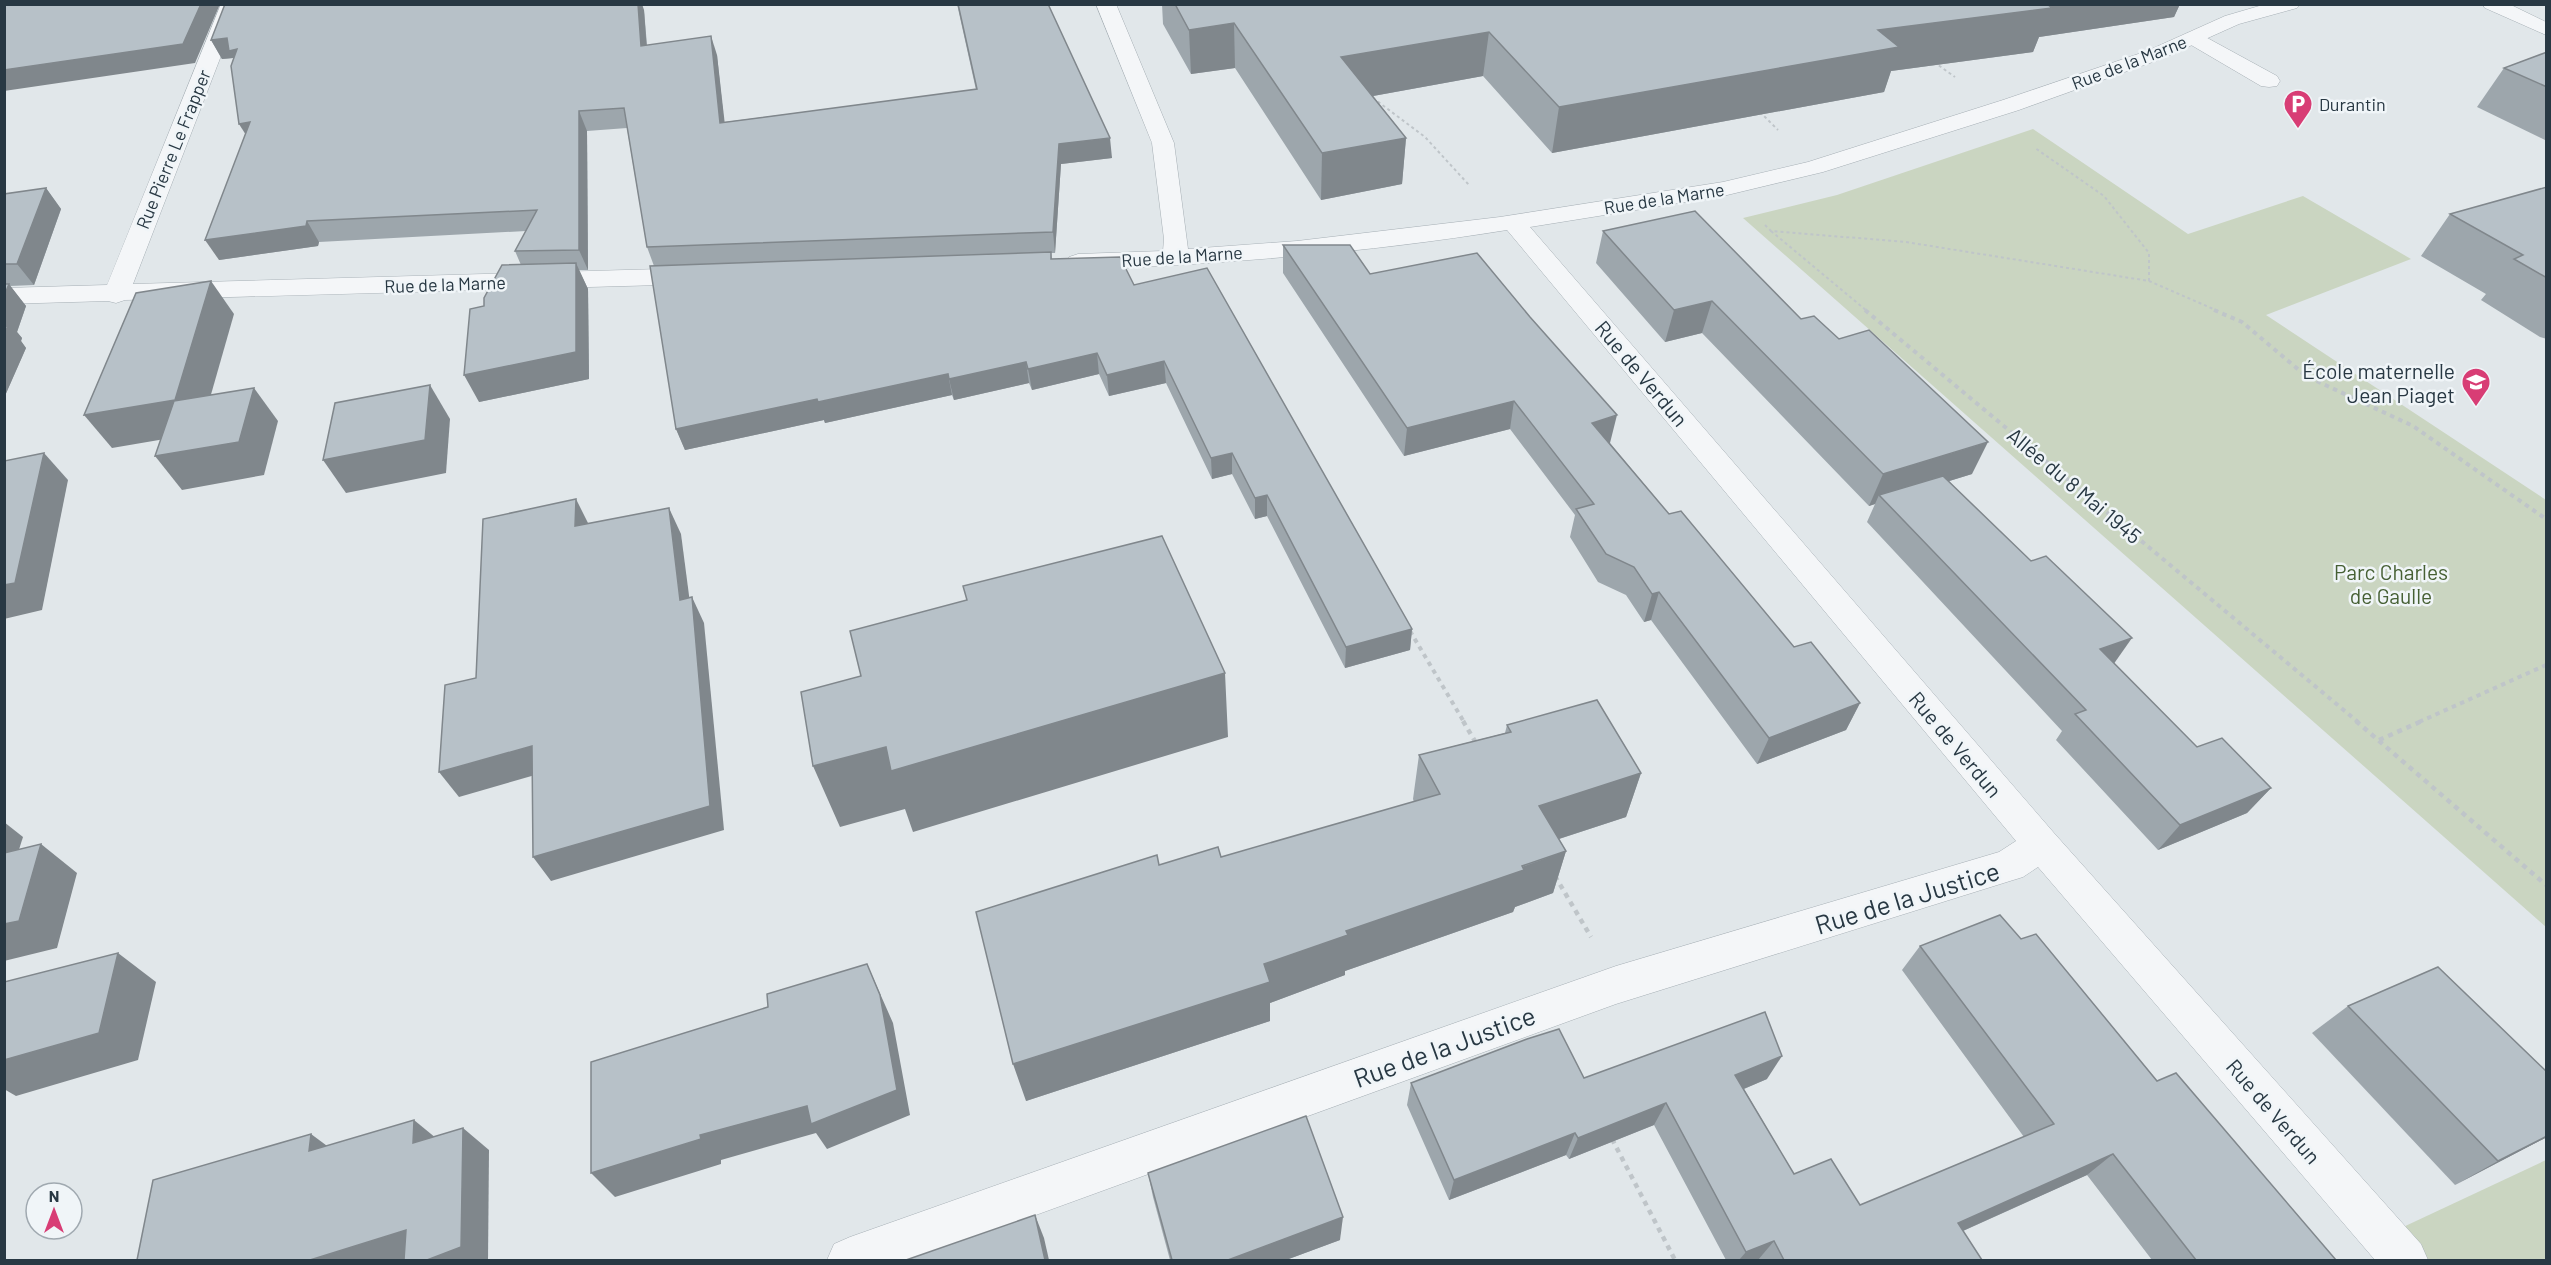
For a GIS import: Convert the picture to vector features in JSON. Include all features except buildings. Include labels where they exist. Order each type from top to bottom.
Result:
[{"type":"street","name":"Rue Pierre Le Frapper","points":[[116,295],[231,4]]},
{"type":"street","points":[[1106,4],[1163,144],[1176,239],[1175,258]]},
{"type":"street","name":"Rue de la Marne","points":[[1056,262],[1175,258],[1297,249],[1503,224],[1723,189],[1815,167],[2011,105],[2184,42],[2232,20],[2289,4]]},
{"type":"street","points":[[2492,4],[2547,29]]},
{"type":"street","points":[[2184,42],[2269,81]]},
{"type":"street","points":[[2184,42],[2245,87]]},
{"type":"street","name":"Rue de Verdun","points":[[1503,224],[2405,1260]]},
{"type":"street","name":"Rue de la Marne","points":[[4,296],[116,295],[724,275]]},
{"type":"street","name":"Rue de la Justice","points":[[850,1260],[1616,986],[2010,865],[2041,844]]},
{"type":"path","points":[[1366,93],[1425,137],[1458,170],[1503,224]]},
{"type":"path","points":[[2035,148],[2104,196],[2149,253],[2150,281]]},
{"type":"path","name":"Allée du 8 Mai 1945","points":[[1723,189],[2379,740],[2547,885]]},
{"type":"path","points":[[1772,231],[1906,242],[2150,281],[2242,322],[2306,376],[2413,426],[2547,519]]},
{"type":"path","points":[[1407,627],[1480,750]]},
{"type":"path","points":[[2379,740],[2547,665]]},
{"type":"path","points":[[1552,872],[1616,986]]},
{"type":"path","points":[[1609,1134],[1675,1260]]},
{"type":"green space","name":"Parc Charles de Gaulle","points":[[2033,129],[2188,234],[2303,196],[2411,259],[2266,315],[2546,500],[2546,927],[1743,218],[1837,195]]},
{"type":"green space","points":[[2546,1160],[2546,1260],[2405,1260],[2384,1236]]},
{"type":"place","name":"Durantin","points":[[2298,130]]},
{"type":"place","name":"École maternelle Jean Piaget","points":[[2476,408]]}]
